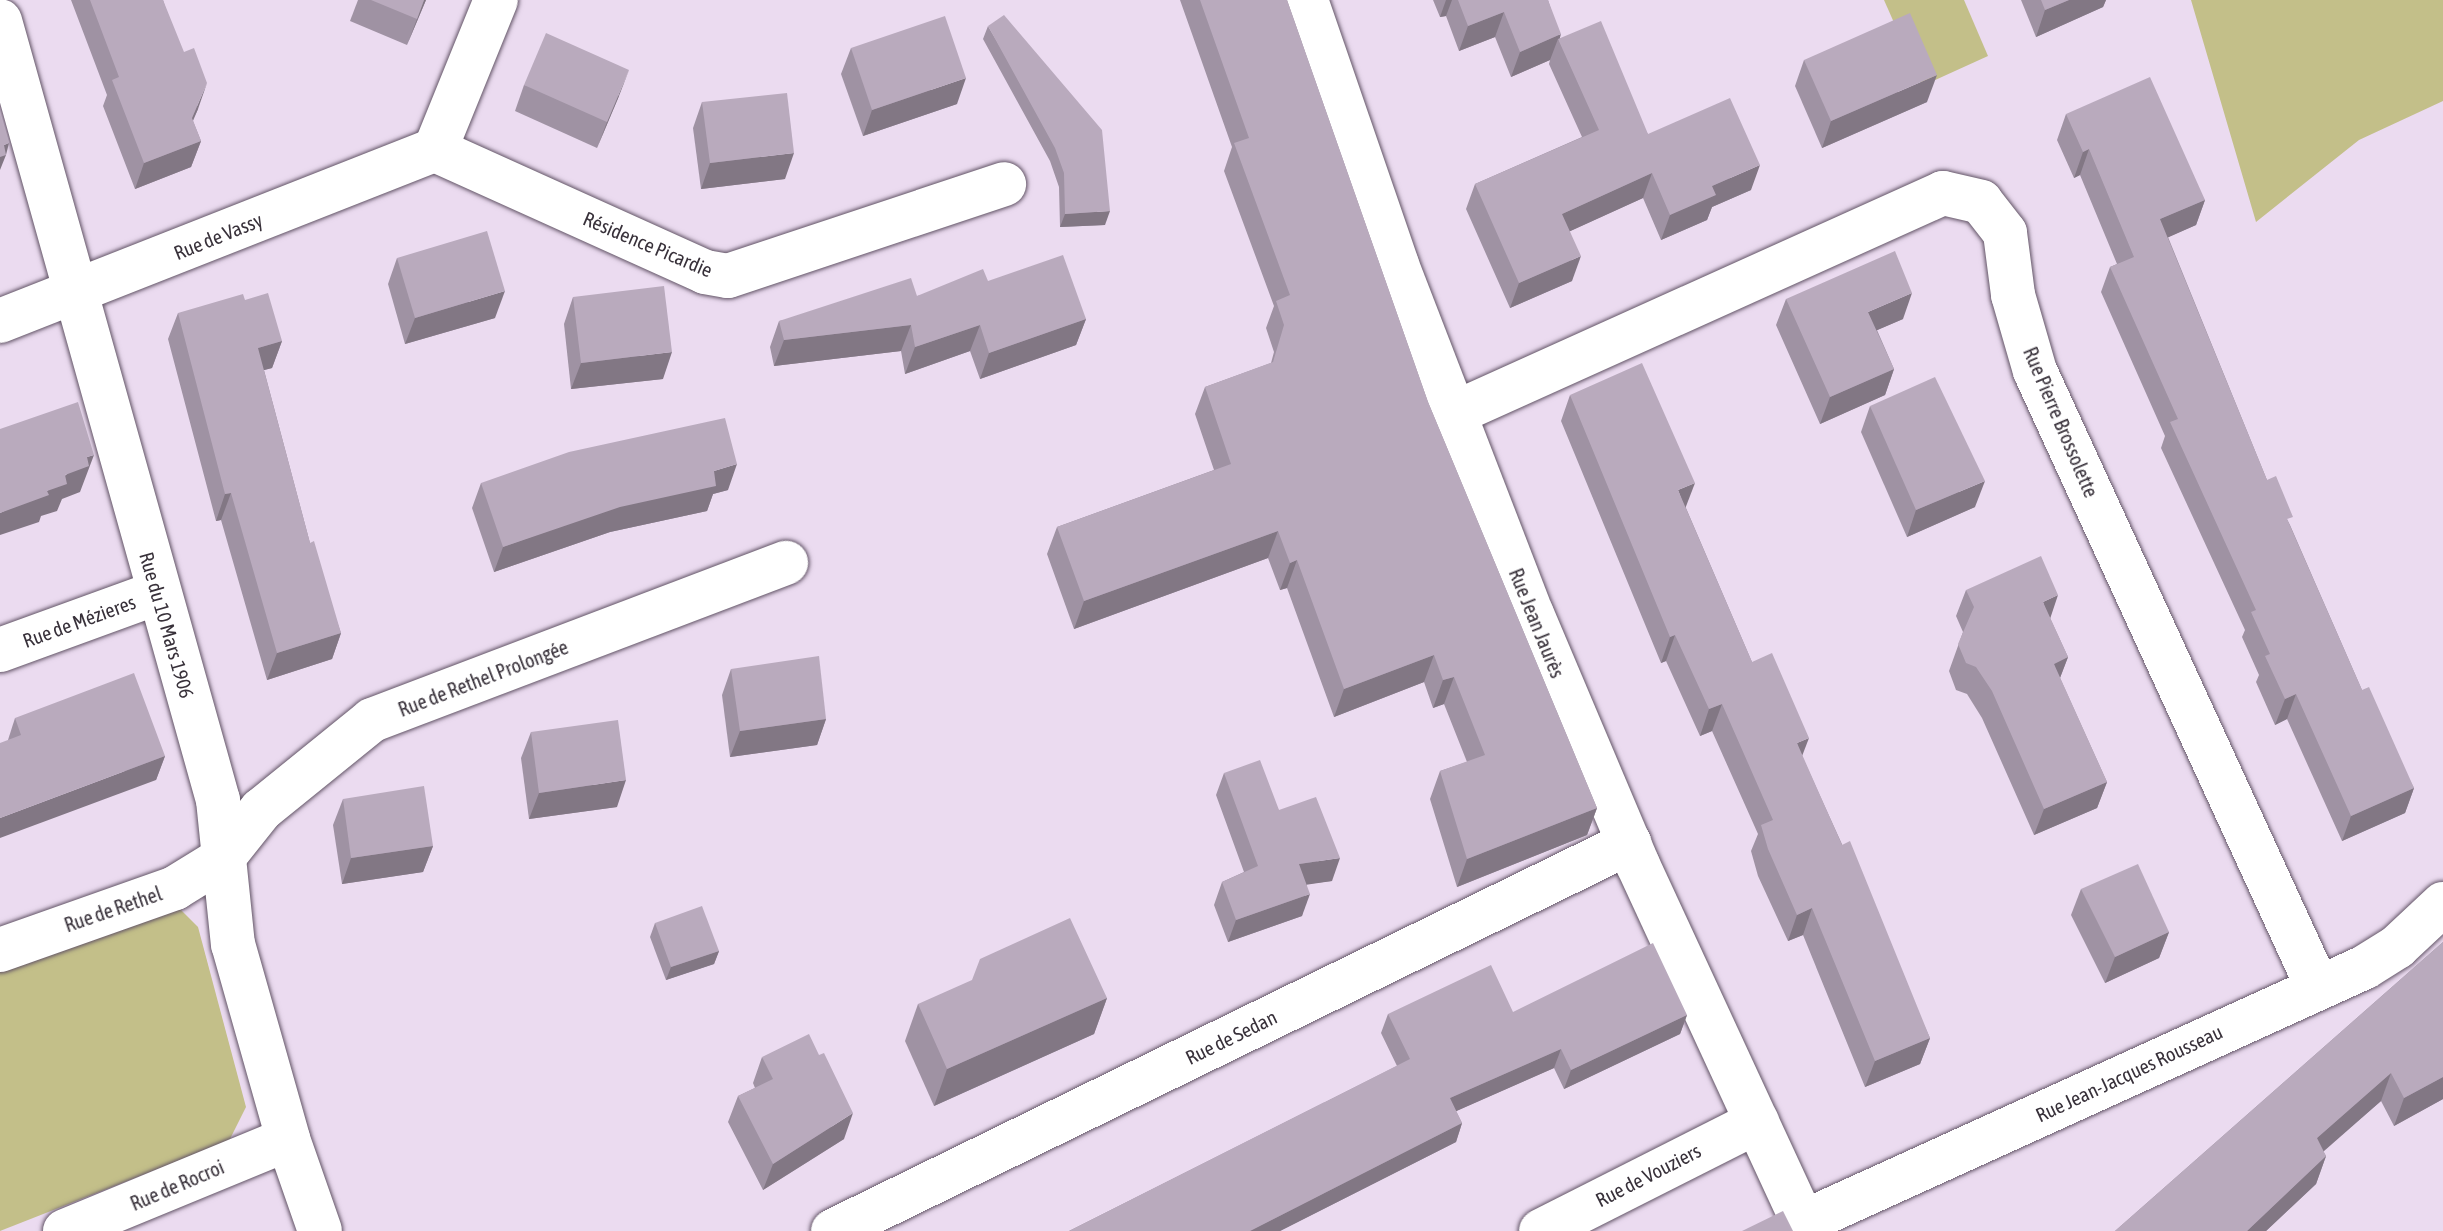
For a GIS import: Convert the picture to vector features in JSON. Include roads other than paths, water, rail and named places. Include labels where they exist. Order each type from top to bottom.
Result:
[{"type":"street","points":[[435,150],[496,0]]},
{"type":"street","name":"Rue Jean Jaurès","points":[[1306,0],[1397,265],[1457,412],[1532,614],[1629,843],[1806,1227]]},
{"type":"street","name":"Rue du 10 Mars 1906","points":[[0,21],[157,593],[218,800],[233,944],[288,1139],[320,1231]]},
{"type":"street","name":"Résidence Picardie","points":[[435,150],[705,272],[728,276],[1004,184]]},
{"type":"street","name":"Rue de Vassy","points":[[0,321],[435,150]]},
{"type":"street","name":"Rue Pierre Brossolette","points":[[1457,412],[1943,193],[1981,202],[2005,233],[2018,317],[2035,371],[2317,986]]},
{"type":"street","name":"Rue de Rethel Prolongée","points":[[222,859],[261,810],[372,720],[786,563]]},
{"type":"street","name":"Rue de Mézieres","points":[[0,650],[157,593]]},
{"type":"street","name":"Rue de Sedan","points":[[833,1231],[1629,843]]},
{"type":"street","name":"Rue de Rethel","points":[[0,950],[175,888],[222,859]]},
{"type":"street","name":"Rue Jean-Jacques Rousseau","points":[[1806,1227],[2386,954],[2443,904]]},
{"type":"street","name":"Rue de Vouziers","points":[[1541,1231],[1757,1122]]},
{"type":"street","name":"Rue de Rocroi","points":[[65,1231],[288,1139]]}]
